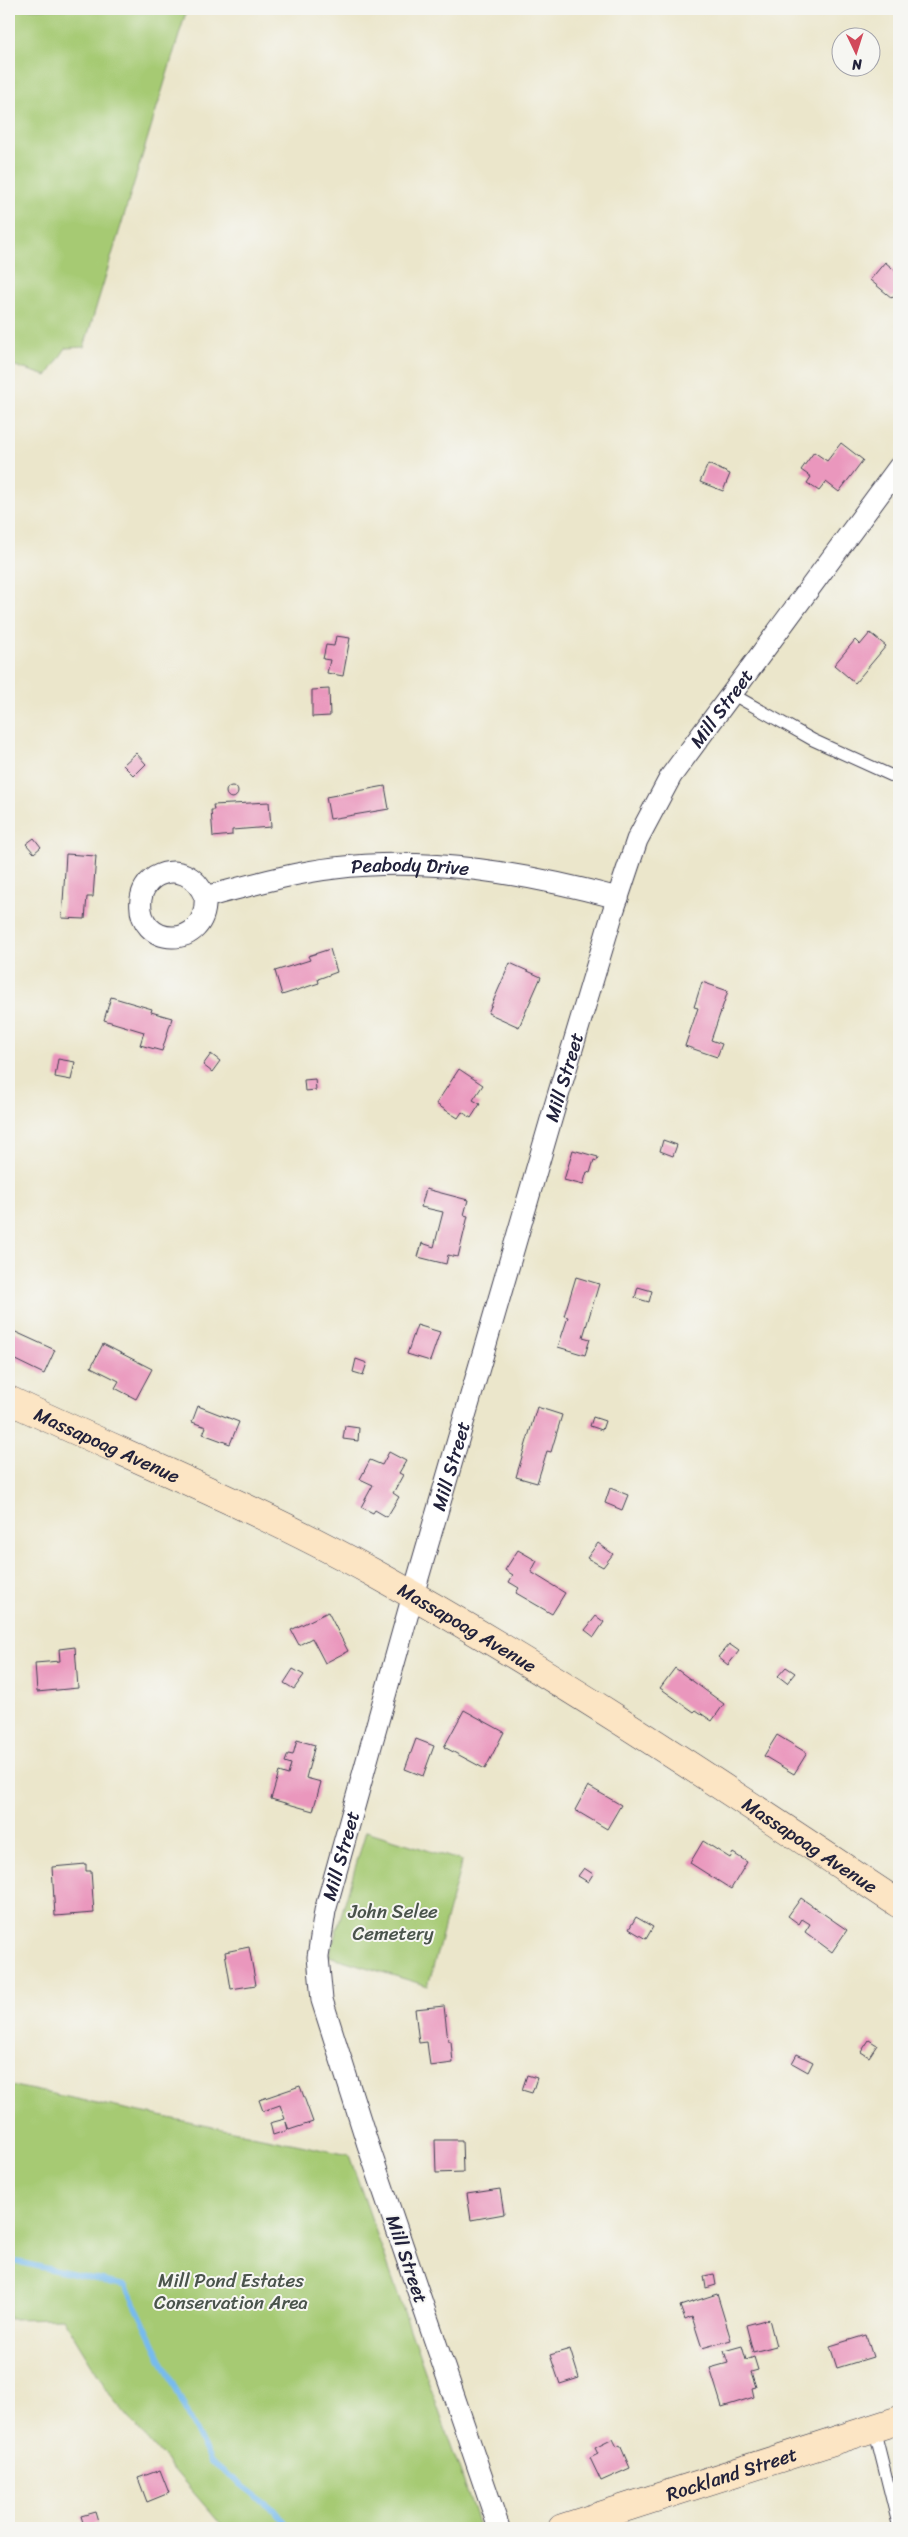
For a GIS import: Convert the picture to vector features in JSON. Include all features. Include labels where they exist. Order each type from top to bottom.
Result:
[{"type":"main road","name":"Massapoag Avenue","points":[[9,1400],[279,1523],[492,1639],[632,1726],[899,1904]]},
{"type":"main road","name":"Rockland Street","points":[[562,2528],[899,2420]]},
{"type":"street","name":"Mill Street","points":[[499,2528],[368,2145],[322,2000],[318,1958],[325,1911],[413,1595],[618,898],[637,840],[671,776],[899,467]]},
{"type":"street","name":"Peabody Drive","points":[[205,897],[291,875],[374,864],[430,866],[500,872],[561,883],[618,898]]},
{"type":"lane","points":[[732,694],[813,740],[899,779]]},
{"type":"lane","points":[[874,2428],[899,2528]]},
{"type":"green space","points":[[9,9],[187,9],[84,347],[66,348],[47,376],[9,364]]},
{"type":"green space","name":"John Selee Cemetery","points":[[366,1831],[462,1861],[428,1986],[329,1956]]},
{"type":"green space","name":"Mill Pond Estates Conservation Area","points":[[9,2085],[349,2155],[480,2528],[224,2528],[112,2398],[63,2318],[9,2319]]},
{"type":"building","points":[[885,262],[899,274],[899,290],[892,298],[870,280]]},
{"type":"building","points":[[841,443],[863,460],[839,492],[826,482],[819,491],[807,483],[811,477],[801,470],[814,452],[827,461]]},
{"type":"building","points":[[708,464],[730,474],[723,491],[700,482]]},
{"type":"building","points":[[870,633],[886,646],[855,683],[834,665],[855,640],[860,645]]},
{"type":"building","points":[[336,636],[350,638],[343,676],[327,673],[330,660],[323,659],[326,645],[334,646]]},
{"type":"building","points":[[329,689],[330,716],[312,717],[312,690]]},
{"type":"building","points":[[136,753],[146,764],[134,776],[123,765]]},
{"type":"building","points":[[230,786],[234,786],[238,792],[234,798],[230,798],[226,794],[226,790]]},
{"type":"building","points":[[385,786],[389,809],[330,819],[326,797]]},
{"type":"building","points":[[269,802],[271,827],[232,830],[232,835],[213,837],[211,810],[214,810],[213,805]]},
{"type":"building","points":[[34,838],[41,847],[34,853],[26,844]]},
{"type":"building","points":[[66,854],[96,856],[93,897],[87,897],[85,919],[62,918]]},
{"type":"building","points":[[330,949],[337,972],[318,979],[319,983],[282,995],[275,971],[310,960],[308,956]]},
{"type":"building","points":[[510,963],[541,977],[519,1027],[488,1013]]},
{"type":"building","points":[[702,982],[728,991],[711,1040],[722,1044],[717,1057],[685,1046],[698,1008],[694,1007]]},
{"type":"building","points":[[111,997],[152,1009],[151,1012],[172,1018],[162,1051],[140,1045],[144,1032],[104,1020]]},
{"type":"building","points":[[211,1054],[220,1061],[212,1072],[203,1065]]},
{"type":"building","points":[[58,1059],[75,1062],[71,1080],[55,1077]]},
{"type":"building","points":[[459,1069],[483,1085],[473,1100],[480,1104],[471,1118],[462,1112],[458,1118],[436,1104]]},
{"type":"building","points":[[315,1079],[316,1090],[305,1091],[304,1080]]},
{"type":"building","points":[[663,1140],[677,1145],[673,1156],[660,1151]]},
{"type":"building","points":[[573,1150],[598,1157],[597,1161],[594,1160],[590,1173],[587,1172],[583,1185],[564,1180]]},
{"type":"building","points":[[426,1189],[468,1200],[464,1215],[468,1216],[458,1257],[448,1255],[446,1264],[418,1257],[422,1243],[434,1247],[443,1212],[421,1207]]},
{"type":"building","points":[[576,1277],[599,1284],[583,1337],[590,1339],[585,1355],[558,1347],[568,1317],[564,1316]]},
{"type":"building","points":[[638,1287],[652,1291],[649,1302],[635,1298]]},
{"type":"building","points":[[417,1325],[440,1332],[430,1361],[407,1354]]},
{"type":"building","points":[[9,1329],[55,1350],[44,1374],[9,1357]]},
{"type":"building","points":[[103,1344],[152,1369],[136,1399],[115,1388],[119,1381],[91,1367]]},
{"type":"building","points":[[356,1359],[367,1363],[363,1375],[353,1372]]},
{"type":"building","points":[[198,1406],[239,1422],[230,1444],[203,1434],[206,1427],[192,1422]]},
{"type":"building","points":[[537,1407],[562,1415],[551,1452],[547,1451],[537,1483],[516,1477]]},
{"type":"building","points":[[593,1417],[605,1421],[602,1430],[590,1426]]},
{"type":"building","points":[[345,1426],[359,1428],[358,1441],[343,1439]]},
{"type":"building","points":[[389,1452],[406,1461],[399,1473],[403,1475],[393,1493],[399,1497],[387,1517],[375,1510],[373,1513],[361,1507],[373,1485],[360,1479],[370,1460],[382,1465]]},
{"type":"building","points":[[610,1488],[628,1495],[622,1510],[605,1503]]},
{"type":"building","points":[[598,1543],[613,1554],[603,1567],[587,1558]]},
{"type":"building","points":[[518,1550],[537,1561],[531,1572],[565,1593],[552,1614],[516,1593],[519,1588],[509,1582],[513,1575],[505,1570]]},
{"type":"building","points":[[328,1612],[348,1651],[325,1663],[312,1638],[299,1645],[291,1630]]},
{"type":"building","points":[[596,1616],[604,1622],[594,1637],[585,1630]]},
{"type":"building","points":[[729,1644],[739,1651],[728,1665],[718,1657]]},
{"type":"building","points":[[75,1647],[78,1688],[37,1692],[35,1663],[60,1661],[59,1649]]},
{"type":"building","points":[[786,1667],[795,1673],[787,1683],[778,1676]]},
{"type":"building","points":[[675,1668],[724,1704],[712,1721],[696,1710],[694,1712],[660,1688]]},
{"type":"building","points":[[293,1669],[304,1675],[294,1689],[284,1683]]},
{"type":"building","points":[[464,1710],[504,1732],[485,1769],[444,1747]]},
{"type":"building","points":[[777,1735],[807,1753],[794,1774],[764,1756]]},
{"type":"building","points":[[416,1739],[434,1746],[423,1776],[405,1769]]},
{"type":"building","points":[[297,1740],[315,1745],[306,1778],[321,1782],[313,1811],[271,1799],[279,1772],[288,1775],[291,1764],[285,1762],[288,1754],[293,1755]]},
{"type":"building","points":[[588,1786],[621,1805],[607,1829],[575,1810]]},
{"type":"building","points":[[703,1841],[730,1858],[733,1853],[747,1862],[731,1889],[690,1863]]},
{"type":"building","points":[[86,1864],[86,1871],[91,1871],[94,1913],[55,1916],[52,1867]]},
{"type":"building","points":[[584,1868],[593,1874],[588,1882],[578,1876]]},
{"type":"building","points":[[801,1898],[847,1930],[832,1952],[805,1932],[810,1924],[802,1919],[799,1924],[788,1916]]},
{"type":"building","points":[[636,1917],[653,1927],[646,1939],[629,1929]]},
{"type":"building","points":[[249,1947],[256,1985],[231,1989],[225,1952]]},
{"type":"building","points":[[444,2006],[448,2041],[451,2041],[453,2063],[430,2066],[427,2042],[419,2043],[415,2009]]},
{"type":"building","points":[[869,2040],[877,2045],[869,2057],[861,2052]]},
{"type":"building","points":[[797,2054],[813,2062],[808,2072],[792,2063]]},
{"type":"building","points":[[527,2075],[537,2078],[532,2093],[522,2090]]},
{"type":"building","points":[[300,2086],[313,2122],[289,2130],[286,2122],[288,2130],[273,2135],[270,2123],[285,2119],[280,2105],[263,2111],[259,2100]]},
{"type":"building","points":[[435,2140],[462,2140],[463,2172],[436,2173]]},
{"type":"building","points":[[500,2189],[504,2214],[471,2220],[467,2194]]},
{"type":"building","points":[[714,2274],[716,2285],[706,2288],[704,2276]]},
{"type":"building","points":[[717,2294],[731,2340],[702,2348],[692,2317],[685,2320],[680,2306]]},
{"type":"building","points":[[769,2319],[776,2346],[753,2352],[746,2325]]},
{"type":"building","points":[[866,2335],[873,2357],[837,2368],[830,2346]]},
{"type":"building","points":[[742,2346],[746,2360],[754,2357],[758,2370],[751,2372],[756,2387],[752,2388],[754,2397],[722,2407],[710,2368],[728,2363],[724,2351]]},
{"type":"building","points":[[570,2349],[579,2378],[560,2384],[550,2355]]},
{"type":"building","points":[[613,2439],[617,2447],[620,2445],[630,2468],[601,2481],[590,2458],[598,2454],[595,2448]]},
{"type":"building","points":[[160,2470],[169,2493],[147,2502],[138,2478]]},
{"type":"building","points":[[95,2512],[98,2522],[84,2526],[81,2516]]},
{"type":"waterway","points":[[9,2260],[126,2286],[211,2462],[275,2510],[289,2528]]}]
